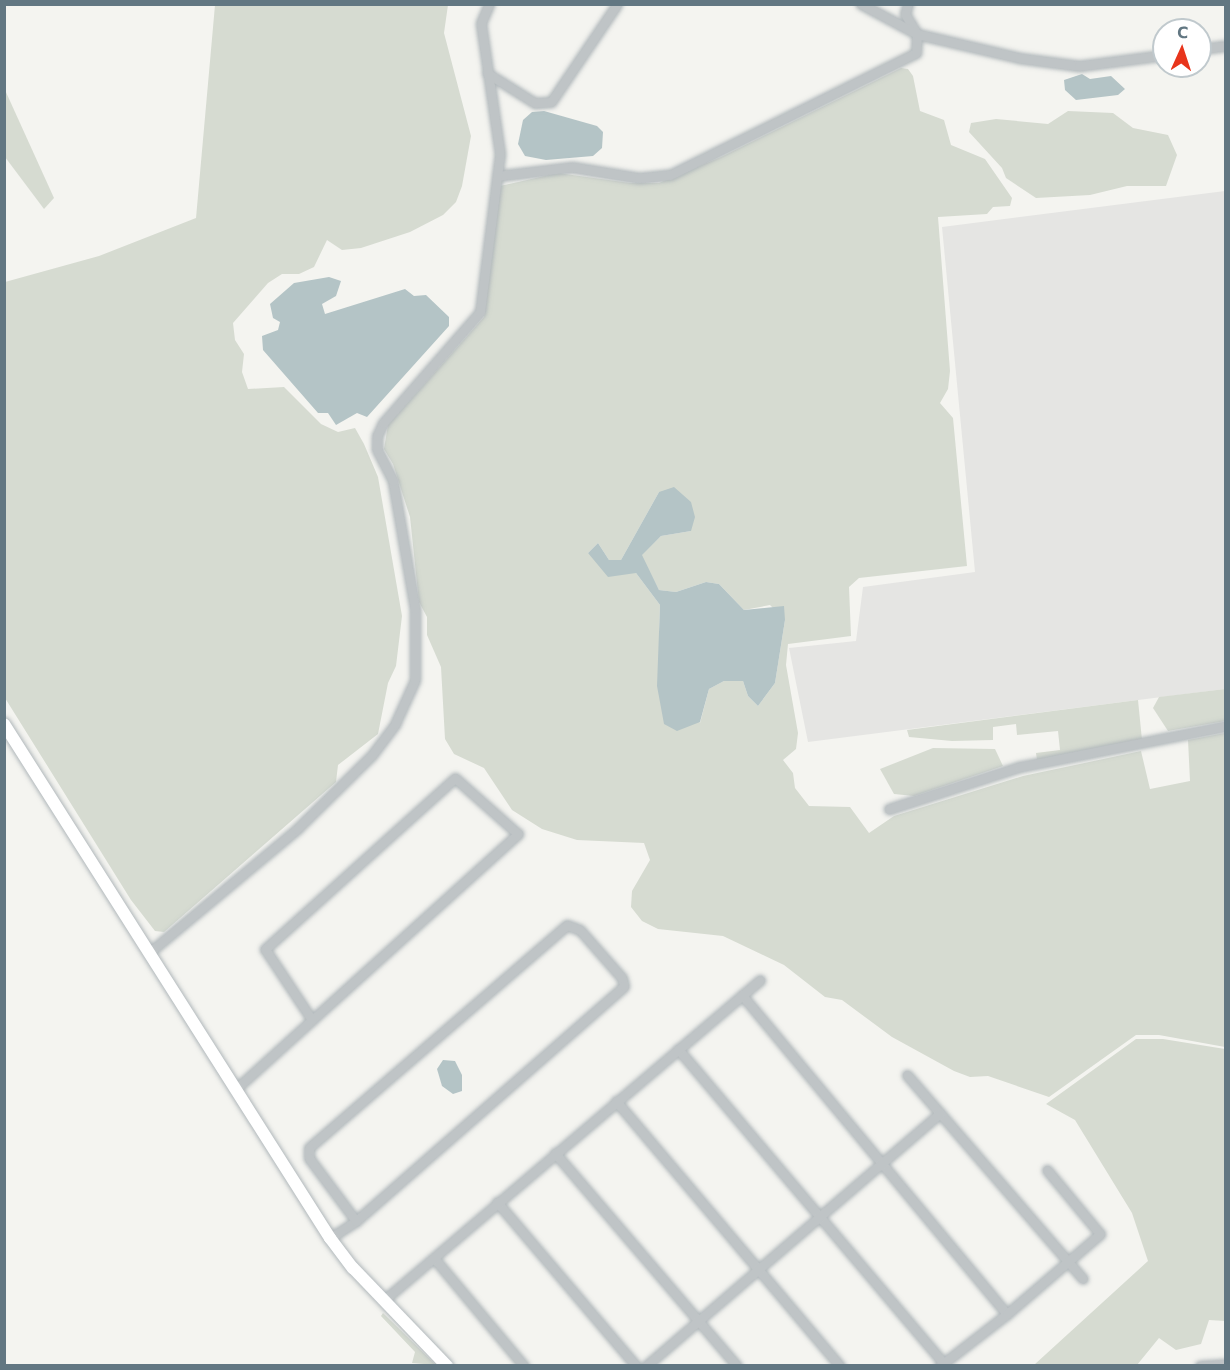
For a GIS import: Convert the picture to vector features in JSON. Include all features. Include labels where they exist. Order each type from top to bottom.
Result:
[{"type":"main road","points":[[4,724],[237,1088],[330,1238],[383,1301],[447,1365]]},
{"type":"street","points":[[150,952],[297,829],[372,755],[403,706],[415,680],[415,609],[393,481],[377,449],[377,436],[383,423],[480,312],[500,154],[481,23],[489,4]]},
{"type":"street","points":[[487,73],[535,103],[551,102],[617,4]]},
{"type":"street","points":[[861,4],[917,34],[1008,56],[1079,66],[1152,57]]},
{"type":"street","points":[[497,176],[572,167],[639,178],[670,175],[916,53],[917,34],[905,14],[908,4]]},
{"type":"street","points":[[889,809],[1019,767],[1226,726]]},
{"type":"street","points":[[237,1088],[518,834],[455,778],[265,949],[312,1020]]},
{"type":"street","points":[[330,1238],[356,1221],[624,986],[622,978],[580,930],[567,926],[309,1148],[309,1158],[356,1221]]},
{"type":"street","points":[[383,1301],[759,980]]},
{"type":"street","points":[[742,995],[880,1165],[1007,1314]]},
{"type":"street","points":[[678,1049],[820,1216],[941,1364],[1007,1314],[1100,1234],[1047,1170]]},
{"type":"street","points":[[907,1075],[1083,1279]]},
{"type":"street","points":[[616,1101],[840,1365]]},
{"type":"street","points":[[646,1365],[940,1113]]},
{"type":"street","points":[[555,1153],[737,1365]]},
{"type":"street","points":[[497,1202],[636,1365]]},
{"type":"street","points":[[434,1258],[524,1365]]},
{"type":"street","points":[[1200,1365],[1226,1364]]},
{"type":"shaded area","points":[[215,5],[448,5],[444,33],[471,136],[462,186],[456,202],[443,215],[410,232],[361,248],[342,250],[327,240],[314,267],[299,274],[282,274],[268,283],[233,323],[235,340],[244,354],[242,372],[248,389],[284,387],[321,424],[338,432],[355,428],[378,477],[402,616],[396,666],[388,683],[378,734],[338,765],[336,782],[164,932],[155,931],[131,900],[5,698],[5,282],[99,256],[196,218]]},
{"type":"shaded area","points":[[901,68],[908,69],[913,76],[920,111],[944,120],[951,145],[985,159],[1012,198],[1010,206],[993,207],[987,214],[938,217],[950,371],[948,389],[940,403],[953,418],[967,566],[859,578],[849,587],[851,636],[788,644],[786,665],[798,733],[796,749],[783,760],[793,773],[795,788],[809,806],[850,807],[869,833],[894,816],[1023,776],[1141,751],[1150,789],[1190,781],[1188,740],[1225,733],[1225,1047],[1159,1035],[1136,1035],[1049,1097],[988,1076],[970,1077],[954,1071],[892,1037],[842,1000],[825,997],[784,965],[723,936],[658,929],[642,921],[631,907],[632,891],[650,860],[644,843],[577,840],[542,829],[512,810],[484,768],[454,754],[445,739],[441,667],[427,635],[427,617],[419,602],[410,517],[393,464],[384,449],[388,425],[484,317],[500,186],[558,173],[630,183],[659,183],[721,157]],"holes":[[[659,492],[691,531],[661,536],[641,555],[659,590],[676,592],[706,582],[719,584],[744,610],[770,605],[785,620],[775,683],[758,706],[748,696],[743,681],[724,681],[709,689],[700,723],[659,632],[660,605],[636,573],[588,553],[598,543],[609,560],[621,560]]]},
{"type":"shaded area","points":[[1082,74],[1090,79],[1111,76],[1125,89],[1118,95],[1076,100],[1065,90],[1064,80]]},
{"type":"shaded area","points":[[5,90],[54,198],[44,209],[5,157]]},
{"type":"shaded area","points":[[544,111],[597,126],[603,132],[602,148],[593,156],[546,160],[525,156],[518,144],[523,120],[532,112]]},
{"type":"shaded area","points":[[1068,111],[1113,113],[1133,128],[1168,135],[1177,155],[1166,186],[1127,186],[1090,195],[1036,198],[1006,178],[1002,168],[969,132],[971,123],[996,119],[1048,124]]},
{"type":"shaded area","points":[[1225,191],[1225,689],[808,742],[789,648],[856,641],[863,587],[975,572],[942,227]]},
{"type":"shaded area","points":[[329,277],[341,281],[336,296],[322,304],[325,314],[405,289],[414,296],[426,295],[449,317],[449,326],[367,417],[357,413],[336,425],[328,413],[318,413],[263,350],[262,336],[278,330],[280,322],[273,318],[270,304],[294,283]]},
{"type":"shaded area","points":[[674,487],[691,502],[695,517],[691,531],[661,536],[642,555],[659,590],[676,592],[706,582],[719,584],[744,610],[784,606],[785,620],[775,683],[758,706],[748,696],[743,681],[724,681],[709,689],[700,722],[677,731],[664,724],[657,686],[660,605],[636,573],[608,577],[588,553],[598,543],[609,560],[621,560],[659,492]]},
{"type":"shaded area","points":[[1225,689],[1225,721],[1168,731],[1153,708],[1159,697]]},
{"type":"shaded area","points":[[1138,700],[1142,740],[1037,760],[1036,753],[1060,750],[1058,731],[1017,735],[1016,724],[993,727],[993,740],[952,741],[909,737],[907,730]]},
{"type":"shaded area","points":[[933,748],[995,749],[1003,766],[914,796],[894,794],[880,769]]},
{"type":"shaded area","points":[[1136,1039],[1163,1039],[1225,1049],[1225,1321],[1209,1320],[1201,1344],[1176,1350],[1159,1338],[1137,1365],[1034,1365],[1148,1261],[1132,1213],[1075,1120],[1046,1104]]},
{"type":"shaded area","points":[[443,1060],[455,1061],[462,1075],[462,1091],[453,1094],[442,1086],[437,1069]]},
{"type":"shaded area","points":[[383,1313],[436,1365],[412,1363],[415,1352],[381,1316]]}]
